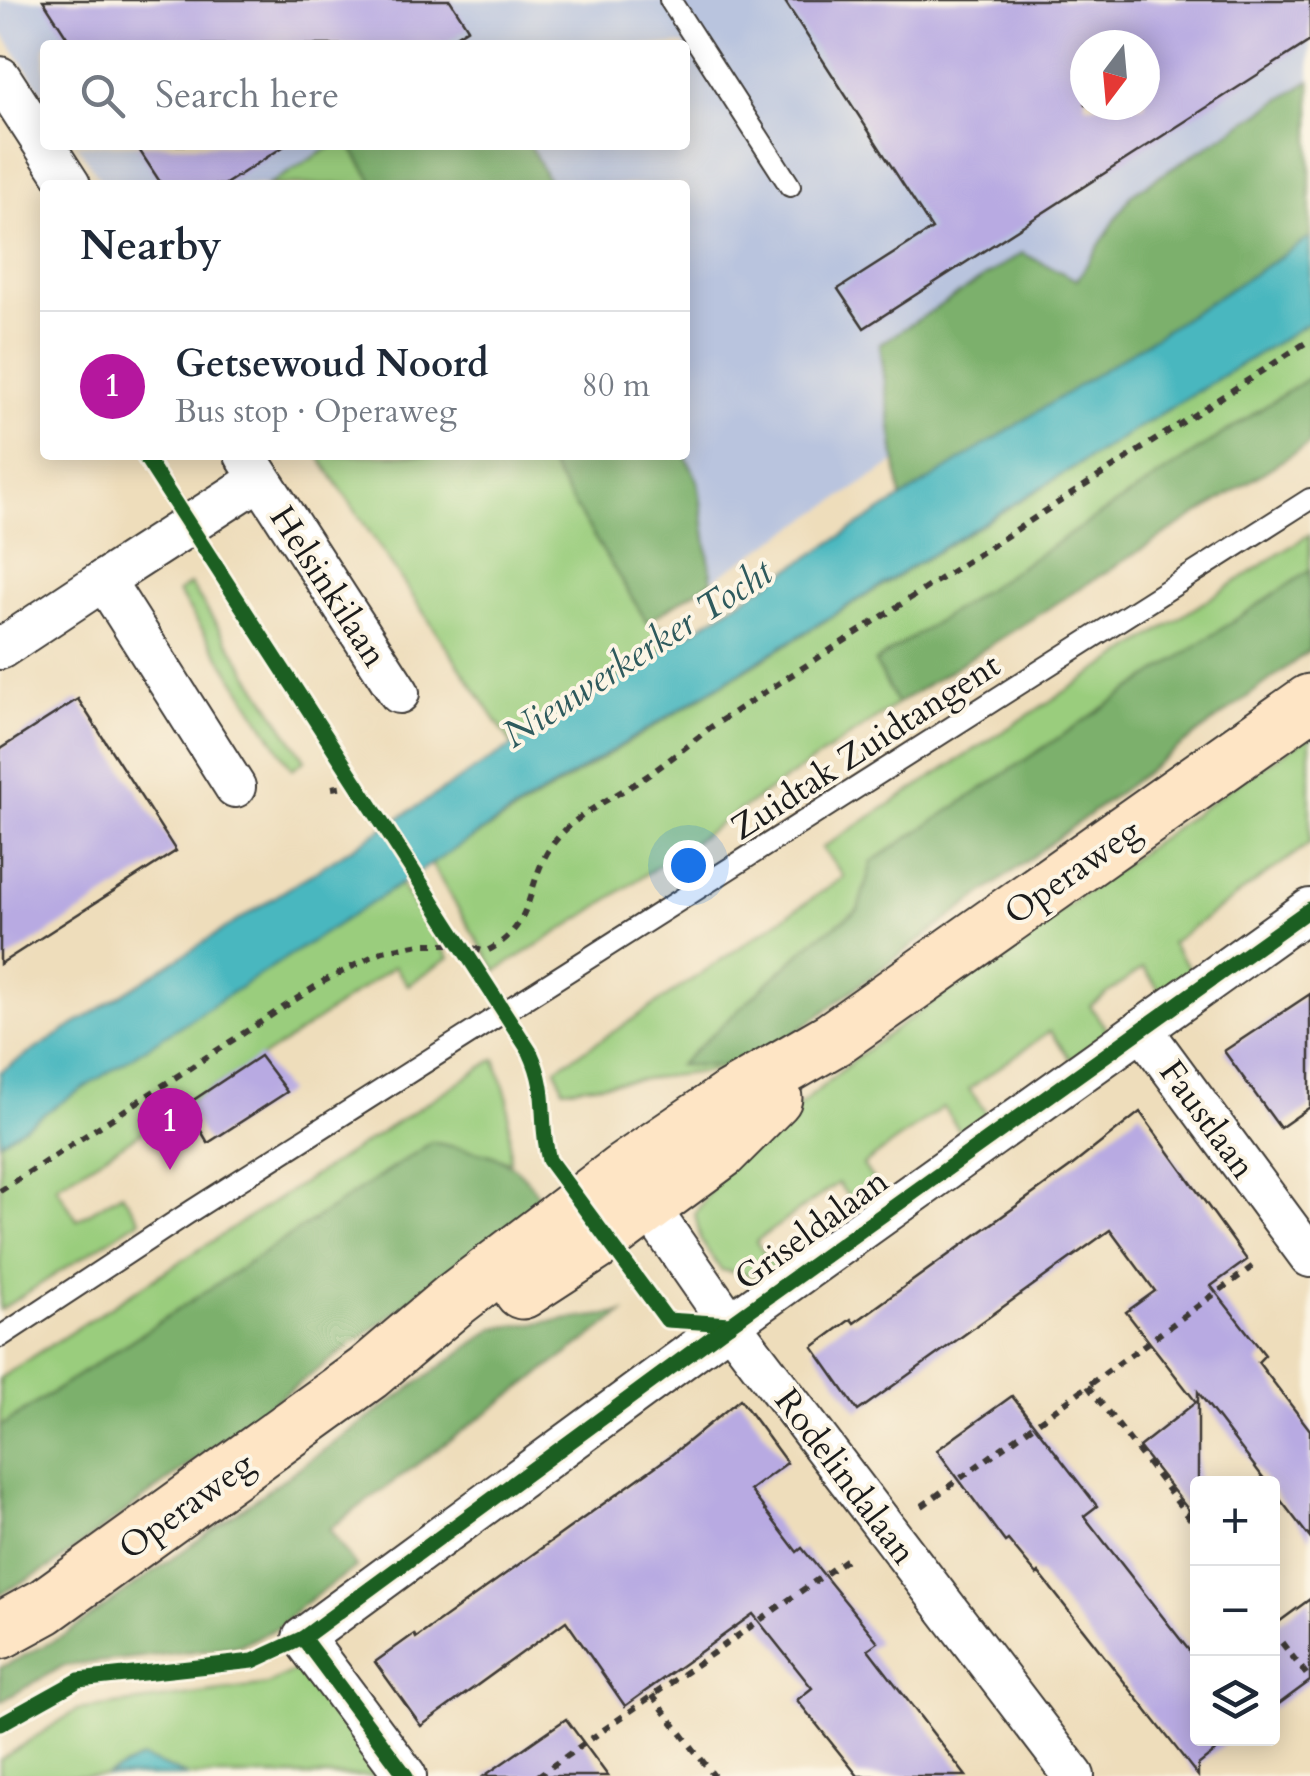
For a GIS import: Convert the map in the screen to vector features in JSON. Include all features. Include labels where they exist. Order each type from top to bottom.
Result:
[{"type":"main road","name":"Operaweg","points":[[0,1631],[44,1608],[368,1373],[453,1301],[636,1188],[731,1098],[833,1039],[1310,702]]},
{"type":"street","points":[[0,77],[40,139]]},
{"type":"street","points":[[47,150],[67,180]]},
{"type":"street","name":"Helsinkilaan","points":[[0,648],[104,580],[252,467],[398,693]]},
{"type":"street","points":[[104,580],[236,787]]},
{"type":"street","name":"Griseldalaan","points":[[406,1776],[303,1638],[730,1324],[1310,909]]},
{"type":"street","name":"Faustlaan","points":[[1142,1029],[1310,1258]]},
{"type":"street","name":"Rodelindalaan","points":[[636,1188],[730,1324],[1074,1776]]},
{"type":"lane","points":[[670,0],[790,186]]},
{"type":"lane","name":"Zuidtak Zuidtangent","points":[[0,1337],[1310,500]]},
{"type":"path","points":[[0,1191],[324,982],[383,951],[457,937],[485,952],[518,928],[548,850],[576,821],[649,775],[711,727],[1310,340]]},
{"type":"path","points":[[332,788],[356,783]]},
{"type":"path","points":[[457,937],[504,1015]]},
{"type":"path","points":[[1088,1386],[1190,1519]]},
{"type":"path","points":[[1280,1640],[1310,1678]]},
{"type":"path","points":[[652,1696],[714,1776]]},
{"type":"shaded area","points":[[0,0],[1310,0],[1310,196],[647,622],[546,460],[690,460],[690,180],[372,180],[353,150],[690,150],[690,40],[40,40],[40,89],[0,29]]},
{"type":"shaded area","points":[[80,150],[326,150],[276,180],[101,180]]},
{"type":"green space","points":[[1310,81],[1310,238],[901,500],[880,344],[1022,253],[1077,280],[1132,194]]},
{"type":"green space","points":[[326,150],[353,150],[372,180],[276,180]]},
{"type":"green space","points":[[353,150],[532,150],[548,180],[372,180]]},
{"type":"green space","points":[[1310,322],[1310,377],[875,662],[897,704],[496,971],[431,864]]},
{"type":"green space","points":[[1310,377],[1310,443],[897,704],[875,662]]},
{"type":"green space","points":[[321,460],[546,460],[647,622],[686,634],[513,746]]},
{"type":"green space","points":[[546,460],[688,460],[698,481],[712,581],[647,622]]},
{"type":"green space","points":[[1310,534],[1310,576],[873,861],[858,910],[813,941],[680,1065],[751,1066],[563,1089],[556,1068],[844,877],[822,848]]},
{"type":"green space","points":[[1310,570],[1310,650],[751,1066],[679,1065],[813,941],[858,910],[872,862]]},
{"type":"green space","points":[[190,584],[305,760],[292,769],[178,592]]},
{"type":"green space","points":[[1310,736],[1310,843],[1171,943],[1192,972],[1162,994],[1143,968],[1090,1006],[1109,1033],[1071,1060],[1050,1031],[969,1089],[990,1118],[964,1137],[943,1107],[863,1165],[883,1195],[859,1212],[838,1183],[759,1239],[756,1242],[777,1271],[768,1278],[721,1270],[701,1241],[695,1214],[724,1169],[861,1054],[1237,783]]},
{"type":"green space","points":[[400,884],[449,958],[408,985],[394,966],[286,1042],[56,1186],[77,1220],[122,1193],[140,1220],[0,1310],[0,1141]]},
{"type":"green space","points":[[495,1059],[508,1099],[510,1161],[432,1142],[0,1427],[0,1378]]},
{"type":"green space","points":[[432,1142],[483,1153],[509,1164],[521,1173],[543,1203],[52,1566],[0,1594],[0,1427]]},
{"type":"green space","points":[[623,1313],[329,1529],[356,1567],[301,1606],[280,1627],[238,1646],[63,1666],[0,1702],[0,1668],[65,1635],[495,1328]]},
{"type":"green space","points":[[305,1665],[387,1776],[188,1776],[142,1758],[105,1776],[0,1776],[0,1760],[77,1710],[267,1685]]},
{"type":"water","points":[[1310,238],[1310,322],[509,814],[0,1142],[0,1072]]},
{"type":"water","points":[[142,1758],[188,1776],[105,1776]]},
{"type":"building","points":[[43,0],[450,0],[468,28],[449,40],[69,40]]},
{"type":"building","points":[[784,0],[1310,0],[1310,41],[864,328],[838,289],[932,229]]},
{"type":"building","points":[[139,150],[278,150],[232,180],[159,180]]},
{"type":"building","points":[[78,699],[176,851],[0,964],[0,749]]},
{"type":"building","points":[[1310,994],[1310,1107],[1280,1128],[1224,1051]]},
{"type":"building","points":[[260,1056],[287,1092],[208,1143],[186,1105]]},
{"type":"building","points":[[1140,1112],[1247,1260],[1211,1286],[1265,1355],[1258,1362],[1310,1430],[1310,1538],[1280,1499],[1280,1476],[1262,1476],[1198,1392],[1198,1476],[1190,1476],[1190,1512],[1139,1447],[1196,1402],[1126,1312],[1155,1291],[1110,1230],[858,1411],[813,1347],[851,1319],[854,1323]]},
{"type":"building","points":[[1012,1396],[1097,1506],[1084,1516],[1190,1652],[1190,1746],[1222,1746],[1198,1765],[1198,1776],[1039,1573],[1008,1540],[1005,1542],[937,1450]]},
{"type":"building","points":[[740,1399],[787,1463],[750,1490],[797,1552],[802,1548],[878,1642],[868,1649],[966,1776],[858,1776],[797,1700],[812,1688],[753,1614],[625,1706],[566,1621],[421,1726],[375,1662],[414,1634],[416,1638],[670,1456]]},
{"type":"building","points":[[1310,1599],[1310,1681],[1280,1703],[1280,1656],[1280,1621]]},
{"type":"building","points":[[566,1719],[608,1776],[484,1776],[537,1739]]},
{"type":"cycle path","points":[[147,460],[530,1052],[540,1081],[549,1160],[667,1320],[730,1324]]},
{"type":"cycle path","points":[[0,1724],[79,1680],[253,1661],[303,1638],[730,1324],[1310,909]]},
{"type":"cycle path","points":[[303,1638],[406,1776]]},
{"type":"place","name":"Getsewoud Noord","points":[[170,1170]]},
{"type":"water label","name":"Nieuwerkerker Tocht","points":[[637,653]]}]
